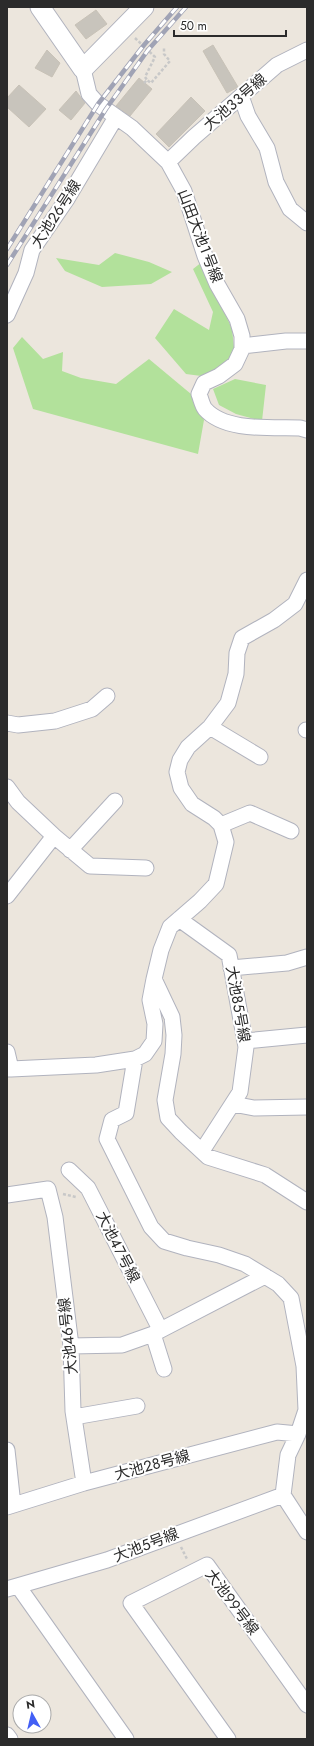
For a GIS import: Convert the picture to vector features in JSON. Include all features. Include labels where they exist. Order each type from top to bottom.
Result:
[{"type":"street","name":"山田大池１号線","points":[[40,7],[84,69],[89,94],[98,104],[132,128],[168,162],[184,191],[205,256],[217,284],[237,319],[242,336],[242,346]]},
{"type":"street","points":[[84,69],[144,7]]},
{"type":"street","name":"大池３３号線","points":[[168,162],[277,65],[307,50]]},
{"type":"street","points":[[241,96],[248,116],[268,148],[276,182],[290,208],[307,223]]},
{"type":"street","name":"大池２６号線","points":[[7,315],[26,273],[32,250],[67,199],[116,118]]},
{"type":"street","points":[[307,340],[242,346],[235,364],[219,376],[204,383],[200,394],[204,408],[215,418],[236,426],[300,428],[307,430]]},
{"type":"street","points":[[7,1052],[9,1069],[96,1065],[135,1059],[144,1054],[154,1041],[155,1024],[150,1000],[161,950],[170,927],[200,901],[216,884],[226,842],[221,825],[214,818],[192,804],[181,788],[177,772],[180,760],[188,747],[210,727],[228,703],[236,674],[237,653],[242,638],[274,620],[295,604],[307,580]]},
{"type":"street","points":[[7,723],[18,725],[55,721],[92,709],[106,696]]},
{"type":"street","points":[[210,727],[260,757]]},
{"type":"street","points":[[7,787],[18,802],[54,836],[90,866],[146,868]]},
{"type":"street","points":[[70,850],[116,801]]},
{"type":"street","points":[[221,825],[250,813],[292,831]]},
{"type":"street","points":[[7,896],[54,836]]},
{"type":"street","name":"大池８５号線","points":[[179,919],[229,955],[246,1047],[240,1092],[202,1151]]},
{"type":"street","points":[[231,968],[287,963],[307,957]]},
{"type":"street","points":[[154,979],[172,1018],[174,1034],[173,1054],[165,1100],[168,1118],[180,1132],[208,1157],[265,1175],[307,1202]]},
{"type":"street","points":[[245,1040],[307,1035]]},
{"type":"street","points":[[135,1059],[126,1113],[112,1120],[107,1140],[151,1227],[164,1241],[225,1257],[245,1264],[278,1284],[291,1298],[304,1366],[306,1410],[298,1434],[288,1455],[283,1495],[307,1532]]},
{"type":"street","points":[[233,1104],[254,1108],[307,1107]]},
{"type":"street","points":[[69,1170],[88,1188],[95,1203]]},
{"type":"street","points":[[7,1195],[48,1189]]},
{"type":"street","name":"大池４６号線","points":[[48,1189],[55,1217],[71,1346],[74,1417],[84,1483]]},
{"type":"street","name":"大池４７号線","points":[[95,1203],[157,1332],[164,1369]]},
{"type":"street","points":[[71,1346],[122,1345],[157,1332],[265,1276]]},
{"type":"street","points":[[74,1417],[137,1406]]},
{"type":"street","name":"大池２８号線","points":[[10,1506],[84,1483],[277,1432],[298,1434]]},
{"type":"street","points":[[7,1450],[10,1506]]},
{"type":"street","name":"大池５号線","points":[[12,1587],[107,1560],[283,1495]]},
{"type":"street","name":"大池９９号線","points":[[228,1739],[131,1603],[207,1565],[307,1705]]},
{"type":"street","points":[[12,1587],[126,1739]]},
{"type":"street","points":[[7,1735],[10,1739]]},
{"type":"path","points":[[133,37],[156,57],[145,78],[147,80]]},
{"type":"path","points":[[147,80],[151,83],[170,61],[164,54],[164,48]]},
{"type":"path","points":[[144,83],[147,80]]},
{"type":"path","name":"大池４７号線","points":[[48,1189],[95,1203]]},
{"type":"path","points":[[174,1534],[194,1571]]},
{"type":"green space","points":[[115,253],[149,262],[172,272],[151,284],[102,287],[65,271],[56,258],[99,265]]},
{"type":"green space","points":[[202,262],[232,329],[235,356],[209,377],[186,374],[155,338],[174,309],[209,330],[213,312],[193,269]]},
{"type":"green space","points":[[22,337],[43,359],[63,352],[62,371],[81,378],[116,384],[149,359],[191,394],[204,420],[198,454],[33,409],[13,348]]},
{"type":"green space","points":[[235,379],[266,385],[262,421],[236,414],[219,405],[213,389]]},
{"type":"building","points":[[96,10],[107,24],[86,39],[75,25]]},
{"type":"building","points":[[213,45],[238,87],[227,93],[203,51]]},
{"type":"building","points":[[47,50],[60,63],[52,77],[35,68]]},
{"type":"building","points":[[139,78],[152,89],[130,116],[116,106]]},
{"type":"building","points":[[19,85],[46,109],[29,127],[7,107],[7,98]]},
{"type":"building","points":[[76,91],[85,103],[71,120],[59,110]]},
{"type":"building","points":[[191,97],[205,111],[169,147],[156,134]]},
{"type":"railway","points":[[7,249],[98,104],[144,45],[177,7]]},
{"type":"railway","points":[[7,265],[106,109],[148,50],[186,7]]}]
